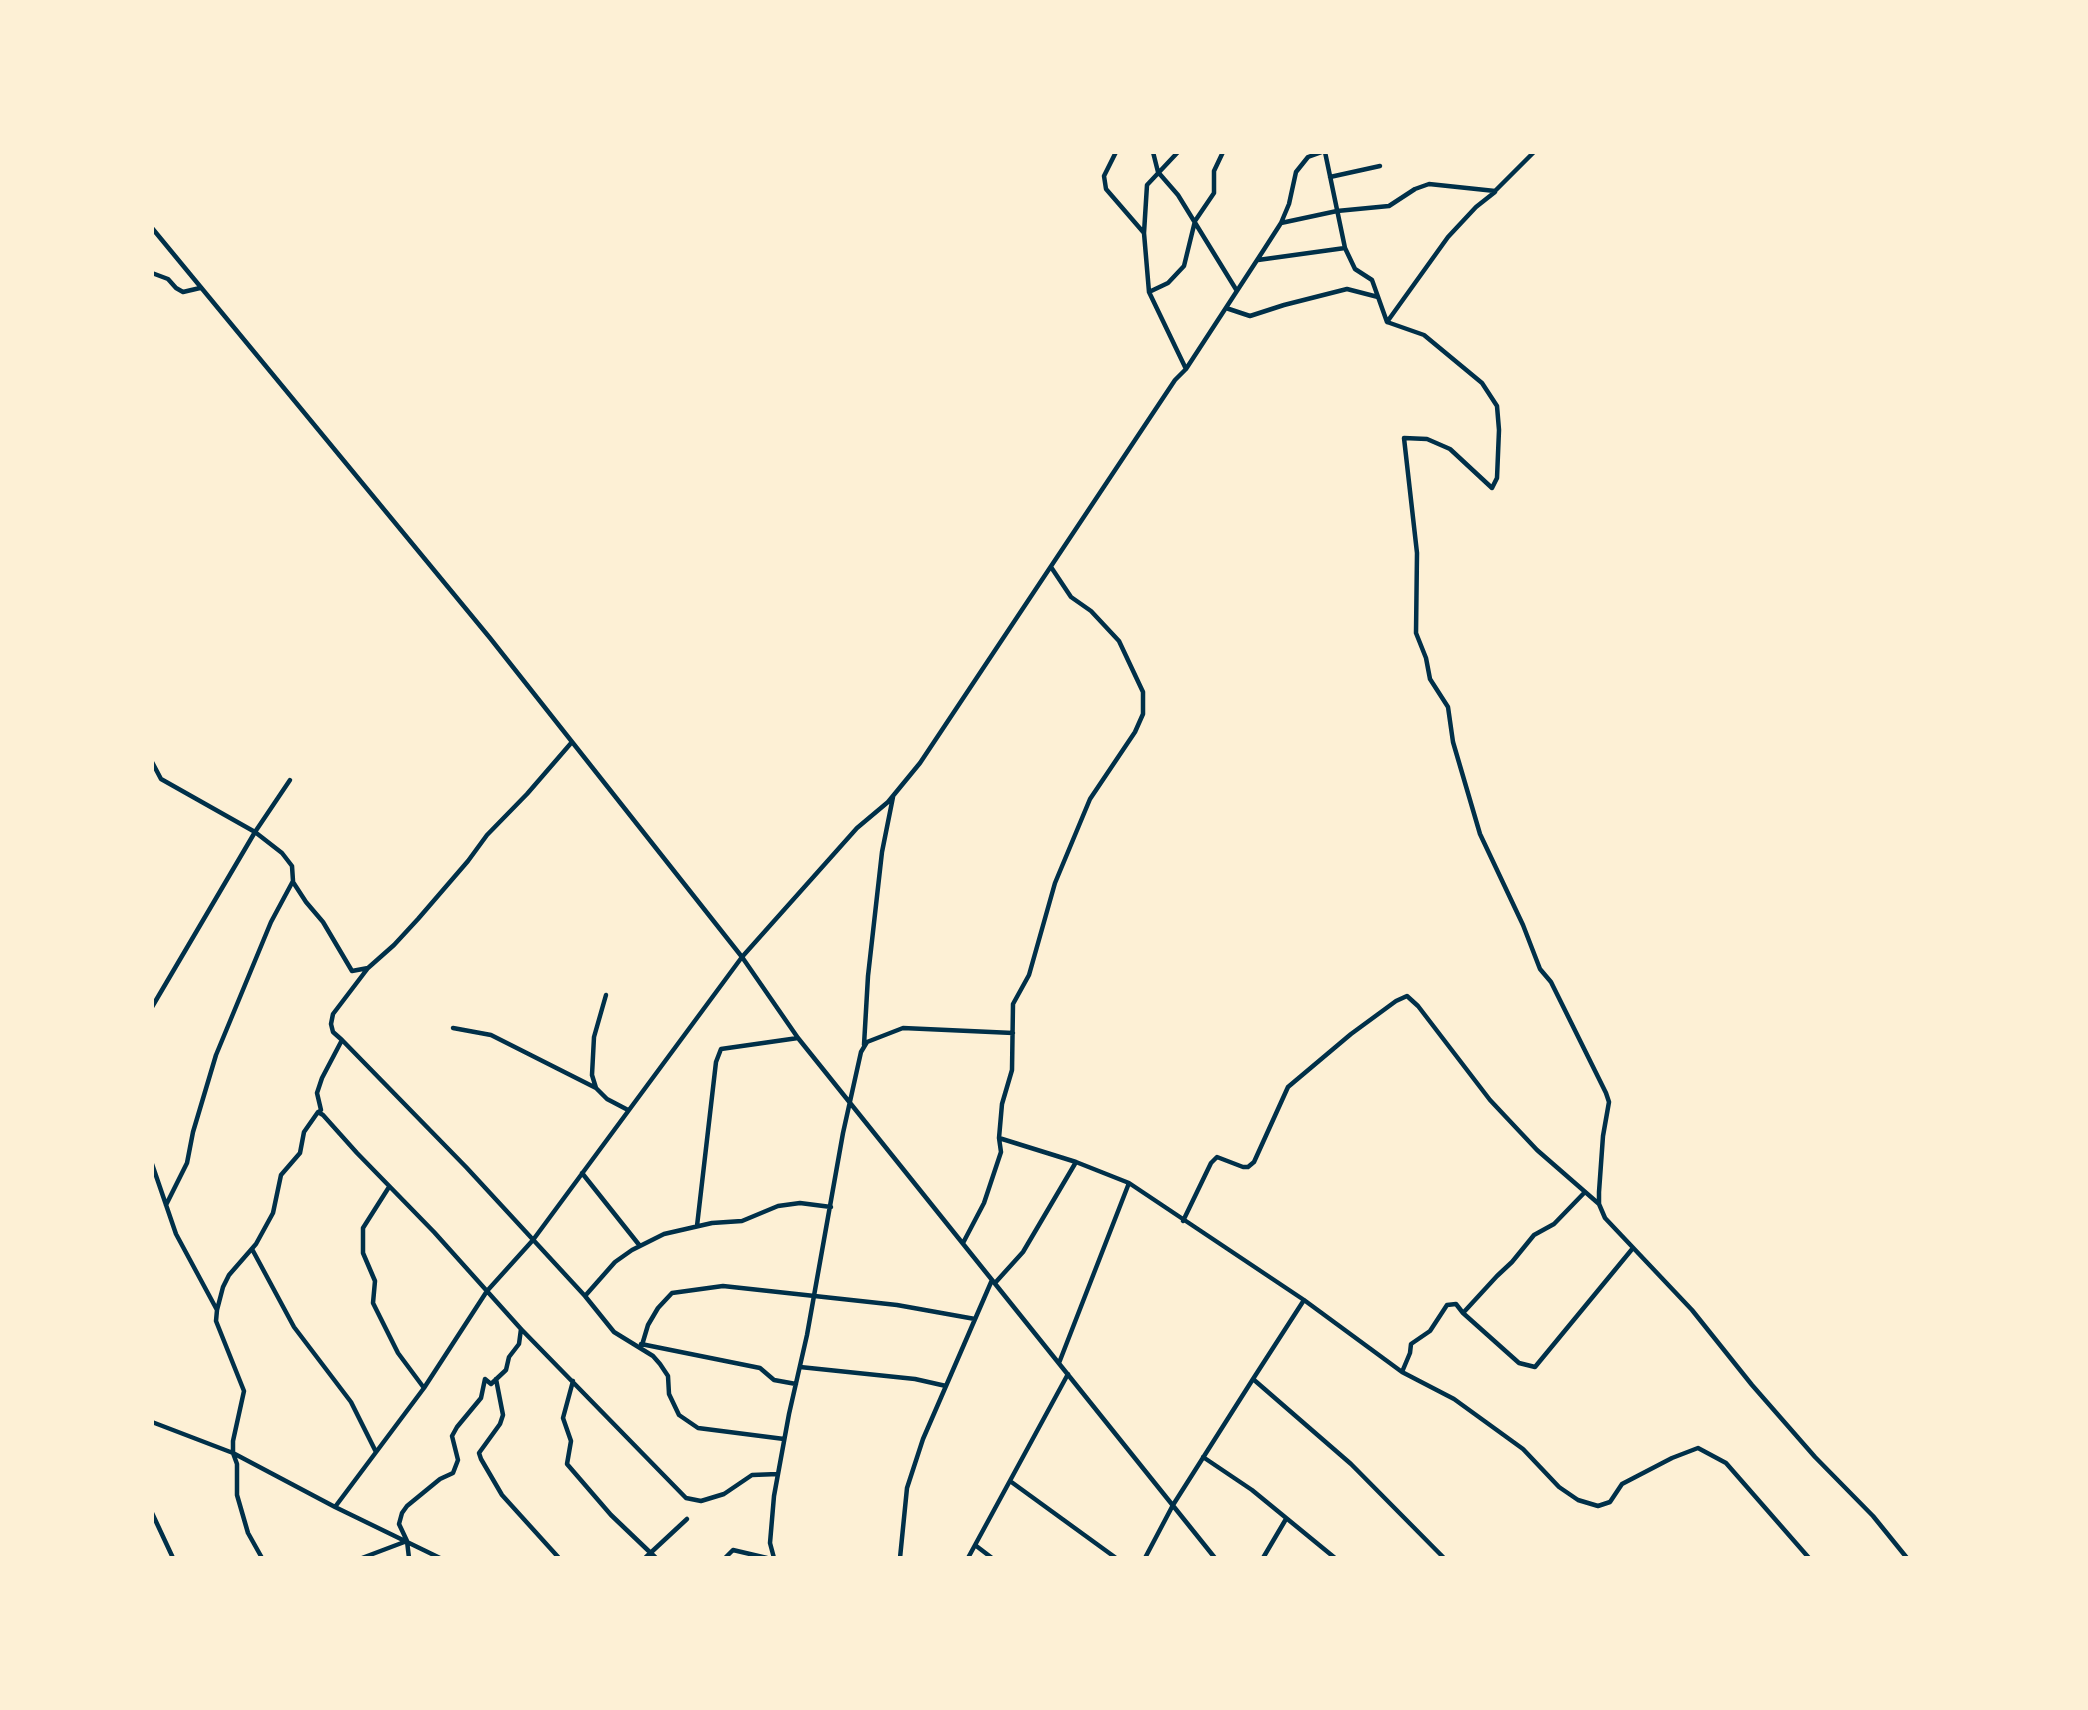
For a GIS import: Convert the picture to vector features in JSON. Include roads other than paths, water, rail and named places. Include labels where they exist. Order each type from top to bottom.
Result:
[{"type":"street","points":[[1116,152],[1104,176],[1106,189],[1143,233]]},
{"type":"street","points":[[1153,152],[1158,172],[1178,195],[1237,291]]},
{"type":"street","points":[[1178,152],[1147,185],[1143,233],[1149,292],[1186,369]]},
{"type":"street","points":[[1149,292],[1168,282],[1184,266],[1195,222],[1214,193],[1214,172],[1223,152]]},
{"type":"street","points":[[335,1507],[424,1388],[487,1291],[533,1240],[742,957],[857,828],[893,796],[928,751],[1175,380],[1186,369],[1281,223],[1289,204],[1296,172],[1308,157],[1324,152],[1345,248],[1355,269],[1372,280],[1387,322]]},
{"type":"street","points":[[1387,322],[1448,237],[1476,207],[1533,156],[1534,152]]},
{"type":"street","points":[[1330,177],[1380,166]]},
{"type":"street","points":[[1281,223],[1337,211],[1389,206],[1415,189],[1429,184],[1495,191]]},
{"type":"street","points":[[152,228],[490,638],[742,957],[798,1038],[1215,1558]]},
{"type":"street","points":[[1257,260],[1345,248]]},
{"type":"street","points":[[152,273],[168,279],[183,292],[201,288]]},
{"type":"street","points":[[1226,308],[1251,316],[1347,289],[1378,297]]},
{"type":"street","points":[[1387,322],[1424,335],[1482,383],[1497,406],[1500,430],[1497,478],[1492,488],[1450,449],[1427,439],[1404,438],[1417,553],[1416,633],[1426,658],[1430,679],[1448,707],[1452,742],[1480,834],[1524,925],[1540,969],[1550,982],[1609,1102],[1603,1136],[1599,1204]]},
{"type":"street","points":[[963,1243],[984,1203],[1001,1152],[999,1138],[1002,1104],[1012,1070],[1013,1004],[1029,975],[1055,884],[1090,799],[1135,732],[1143,714],[1143,692],[1119,641],[1091,611],[1071,597],[1051,568]]},
{"type":"street","points":[[572,742],[487,835],[468,861],[402,936],[368,968],[333,1014],[331,1024],[334,1032],[533,1240],[614,1332],[653,1356],[668,1376],[669,1394],[679,1415],[698,1428],[784,1439]]},
{"type":"street","points":[[152,762],[161,779],[255,832],[282,853],[292,866],[292,881],[271,922],[216,1055],[193,1132],[187,1163],[166,1205]]},
{"type":"street","points":[[152,1007],[255,832],[290,780]]},
{"type":"street","points":[[774,1558],[770,1543],[784,1439],[815,1295],[850,1102],[864,1046],[868,976],[882,852],[893,796]]},
{"type":"street","points":[[292,881],[324,922],[352,971],[368,968]]},
{"type":"street","points":[[596,1088],[592,1075],[594,1037],[606,995]]},
{"type":"street","points":[[1183,1221],[1211,1163],[1217,1157],[1248,1167],[1254,1162],[1288,1087],[1351,1034],[1396,1001],[1408,996],[1489,1100],[1537,1150],[1599,1204],[1605,1218],[1692,1310],[1752,1385],[1815,1457],[1873,1516],[1906,1558]]},
{"type":"street","points":[[453,1028],[491,1035],[596,1088],[607,1099],[628,1110]]},
{"type":"street","points":[[864,1046],[879,1035],[903,1028],[1013,1033]]},
{"type":"street","points":[[697,1226],[716,1062],[721,1049],[798,1038]]},
{"type":"street","points":[[262,1558],[248,1533],[237,1495],[237,1464],[233,1441],[244,1391],[216,1321],[217,1310],[229,1275],[252,1249],[273,1213],[281,1175],[300,1153],[304,1132],[321,1110],[317,1093],[342,1040]]},
{"type":"street","points":[[318,1112],[521,1329],[686,1498],[701,1501],[724,1494],[752,1475],[778,1474]]},
{"type":"street","points":[[999,1138],[1076,1162],[1129,1184],[1304,1300],[1402,1372],[1454,1399],[1523,1449],[1559,1487],[1578,1500],[1598,1506],[1611,1502],[1622,1484],[1698,1448],[1726,1463],[1809,1558]]},
{"type":"street","points":[[900,1558],[907,1488],[922,1438],[994,1281],[1023,1252],[1076,1162]]},
{"type":"street","points":[[152,1164],[176,1234],[217,1310]]},
{"type":"street","points":[[582,1173],[640,1246]]},
{"type":"street","points":[[1059,1363],[1129,1184]]},
{"type":"street","points":[[389,1187],[363,1228],[363,1253],[375,1281],[373,1303],[398,1353],[424,1388]]},
{"type":"street","points":[[1463,1313],[1534,1235],[1554,1224],[1585,1192]]},
{"type":"street","points":[[585,1296],[615,1262],[664,1234],[697,1226],[742,1221],[778,1206],[800,1203],[831,1208]]},
{"type":"street","points":[[1402,1372],[1411,1344],[1430,1331],[1447,1306],[1456,1304],[1519,1363],[1535,1367],[1633,1248]]},
{"type":"street","points":[[252,1249],[294,1327],[351,1402],[376,1452]]},
{"type":"street","points":[[642,1345],[648,1325],[672,1293],[723,1286],[815,1295],[975,1319]]},
{"type":"street","points":[[1145,1558],[1173,1505],[1304,1300]]},
{"type":"street","points":[[409,1558],[407,1541],[399,1524],[402,1513],[440,1479],[453,1473],[458,1460],[452,1436],[481,1398],[485,1379],[491,1384],[506,1370],[509,1357],[519,1344],[521,1329]]},
{"type":"street","points":[[629,1342],[760,1368],[774,1380],[796,1384]]},
{"type":"street","points":[[800,1367],[915,1379],[946,1386]]},
{"type":"street","points":[[968,1558],[1068,1374]]},
{"type":"street","points":[[496,1378],[503,1415],[500,1424],[479,1453],[481,1459],[502,1495],[559,1558]]},
{"type":"street","points":[[1253,1378],[1351,1464],[1444,1558]]},
{"type":"street","points":[[573,1381],[563,1418],[571,1441],[567,1464],[611,1515],[651,1550],[656,1558]]},
{"type":"street","points":[[152,1422],[233,1453],[440,1558]]},
{"type":"street","points":[[1203,1457],[1252,1490],[1335,1558]]},
{"type":"street","points":[[1010,1480],[1116,1558]]},
{"type":"street","points":[[152,1513],[173,1558]]},
{"type":"street","points":[[645,1558],[687,1519]]},
{"type":"street","points":[[1263,1558],[1286,1519]]},
{"type":"street","points":[[362,1558],[407,1541]]},
{"type":"street","points":[[975,1545],[992,1558]]},
{"type":"street","points":[[725,1558],[733,1550],[767,1558]]}]
